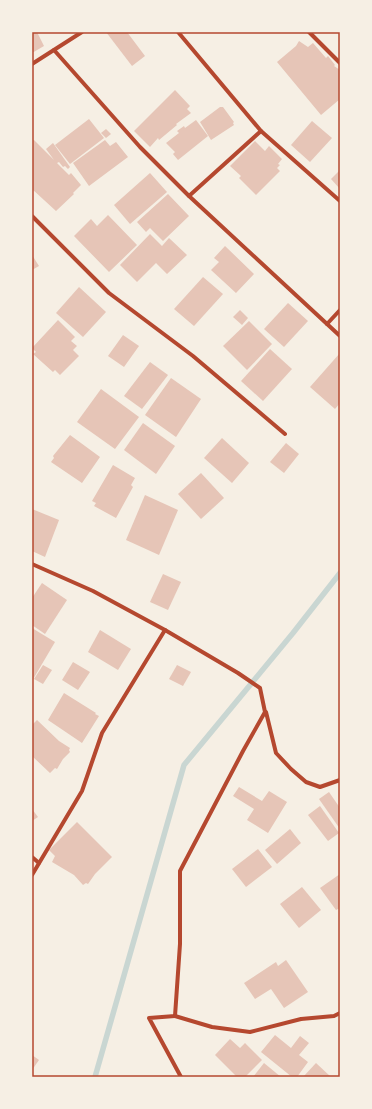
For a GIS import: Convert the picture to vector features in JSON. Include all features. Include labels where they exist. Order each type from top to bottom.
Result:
[{"type":"street","points":[[32,64],[82,32]]},
{"type":"street","points":[[178,32],[261,131],[340,201]]},
{"type":"street","points":[[309,32],[340,63]]},
{"type":"street","points":[[54,50],[140,147],[189,196],[340,336]]},
{"type":"street","points":[[189,196],[261,131]]},
{"type":"street","points":[[32,216],[109,293],[193,356],[285,434]]},
{"type":"street","points":[[327,324],[340,310]]},
{"type":"street","points":[[32,564],[93,591],[165,630],[238,673],[260,688],[276,753],[306,782],[320,787],[340,780]]},
{"type":"street","points":[[32,875],[82,791],[102,733],[165,630]]},
{"type":"street","points":[[175,1016],[180,944],[180,871],[243,750],[266,712]]},
{"type":"street","points":[[32,857],[39,862]]},
{"type":"street","points":[[181,1077],[148,1018],[175,1016],[212,1026],[250,1032],[301,1019],[334,1016],[340,1013]]},
{"type":"building","points":[[32,32],[37,32],[44,46],[32,53]]},
{"type":"building","points":[[106,32],[127,32],[145,56],[132,66]]},
{"type":"building","points":[[299,41],[308,47],[313,43],[326,58],[328,56],[335,65],[334,66],[340,70],[340,99],[321,115],[277,62],[296,46]]},
{"type":"building","points":[[175,90],[190,106],[187,109],[191,113],[176,124],[177,125],[159,140],[158,138],[150,147],[134,131]]},
{"type":"building","points":[[220,107],[223,107],[234,122],[234,125],[211,140],[200,122]]},
{"type":"building","points":[[89,119],[104,138],[70,164],[55,145]]},
{"type":"building","points":[[196,120],[208,136],[178,160],[173,154],[175,152],[166,143],[179,133],[177,131],[184,126],[185,128]]},
{"type":"building","points":[[312,121],[332,138],[310,162],[291,145]]},
{"type":"building","points":[[106,129],[111,134],[106,138],[101,133]]},
{"type":"building","points":[[32,140],[34,140],[54,160],[46,149],[53,143],[70,167],[68,169],[65,166],[63,167],[59,162],[57,163],[69,175],[71,173],[81,185],[56,211],[32,189]]},
{"type":"building","points":[[105,140],[110,146],[116,142],[128,157],[89,186],[73,163]]},
{"type":"building","points":[[255,141],[265,151],[269,146],[282,159],[277,168],[280,171],[256,195],[239,178],[241,176],[230,166]]},
{"type":"building","points":[[340,170],[340,189],[331,179]]},
{"type":"building","points":[[150,173],[167,192],[130,224],[114,205]]},
{"type":"building","points":[[168,194],[189,216],[163,241],[150,228],[146,232],[137,222]]},
{"type":"building","points":[[108,215],[137,245],[109,272],[74,236],[91,219],[97,226]]},
{"type":"building","points":[[150,234],[162,246],[169,238],[187,255],[167,274],[156,263],[137,282],[120,265]]},
{"type":"building","points":[[225,246],[254,274],[236,293],[211,270],[219,262],[214,258]]},
{"type":"building","points":[[32,255],[39,266],[32,270]]},
{"type":"building","points":[[203,277],[223,294],[194,326],[174,309]]},
{"type":"building","points":[[79,287],[106,312],[83,337],[56,313]]},
{"type":"building","points":[[288,303],[308,321],[284,347],[264,329]]},
{"type":"building","points":[[240,310],[248,318],[242,325],[233,317]]},
{"type":"building","points":[[58,320],[75,337],[71,341],[77,346],[73,350],[79,356],[60,375],[55,370],[53,372],[33,354],[36,352],[32,348]]},
{"type":"building","points":[[249,321],[272,344],[247,370],[223,346]]},
{"type":"building","points":[[123,335],[139,346],[124,367],[108,356]]},
{"type":"building","points":[[270,349],[292,369],[263,401],[241,381]]},
{"type":"building","points":[[340,353],[340,403],[335,409],[310,387]]},
{"type":"building","points":[[150,362],[168,375],[142,409],[124,396]]},
{"type":"building","points":[[171,378],[201,399],[176,437],[145,415]]},
{"type":"building","points":[[101,389],[139,417],[115,449],[77,422]]},
{"type":"building","points":[[143,423],[175,446],[156,474],[124,450]]},
{"type":"building","points":[[70,435],[100,457],[82,483],[51,462],[54,458],[53,456]]},
{"type":"building","points":[[222,438],[249,463],[232,483],[204,458]]},
{"type":"building","points":[[286,443],[299,454],[284,473],[270,462]]},
{"type":"building","points":[[113,465],[135,478],[131,485],[133,487],[116,518],[94,506],[96,503],[92,501]]},
{"type":"building","points":[[201,473],[224,498],[201,519],[178,494]]},
{"type":"building","points":[[145,495],[178,510],[159,555],[126,540]]},
{"type":"building","points":[[32,509],[59,520],[45,557],[32,551]]},
{"type":"building","points":[[163,574],[181,582],[168,610],[150,602]]},
{"type":"building","points":[[42,583],[67,600],[45,634],[32,625],[32,598]]},
{"type":"building","points":[[32,628],[55,642],[32,681]]},
{"type":"building","points":[[100,630],[131,649],[118,670],[88,652]]},
{"type":"building","points":[[73,662],[90,672],[78,690],[62,680]]},
{"type":"building","points":[[43,665],[52,670],[43,684],[34,679]]},
{"type":"building","points":[[177,665],[191,672],[183,686],[169,679]]},
{"type":"building","points":[[64,693],[99,716],[82,743],[48,720]]},
{"type":"building","points":[[37,720],[59,741],[70,748],[70,752],[63,759],[57,769],[55,768],[50,773],[32,756],[32,725]]},
{"type":"building","points":[[239,787],[262,801],[269,791],[287,802],[268,833],[247,820],[254,809],[233,796]]},
{"type":"building","points":[[329,792],[340,808],[340,829],[319,799]]},
{"type":"building","points":[[320,806],[339,833],[328,841],[308,815]]},
{"type":"building","points":[[32,809],[38,817],[32,821]]},
{"type":"building","points":[[77,822],[112,857],[95,874],[88,884],[86,883],[83,885],[74,875],[52,862],[55,856],[49,850]]},
{"type":"building","points":[[290,829],[301,843],[277,864],[265,850]]},
{"type":"building","points":[[258,849],[272,867],[246,887],[232,869]]},
{"type":"building","points":[[340,874],[340,908],[336,910],[320,888]]},
{"type":"building","points":[[302,887],[321,910],[299,928],[280,904]]},
{"type":"building","points":[[286,960],[308,992],[284,1008],[271,989],[255,999],[244,983],[276,962],[278,966]]},
{"type":"building","points":[[275,1035],[291,1048],[300,1036],[309,1043],[299,1055],[308,1062],[297,1077],[292,1077],[261,1052]]},
{"type":"building","points":[[230,1039],[240,1048],[245,1043],[262,1060],[245,1077],[237,1077],[215,1055]]},
{"type":"building","points":[[32,1055],[39,1060],[32,1070]]},
{"type":"building","points":[[264,1063],[281,1077],[253,1077]]},
{"type":"building","points":[[316,1063],[331,1077],[303,1077]]},
{"type":"waterway","points":[[95,1077],[184,765],[293,633],[340,573]]}]
